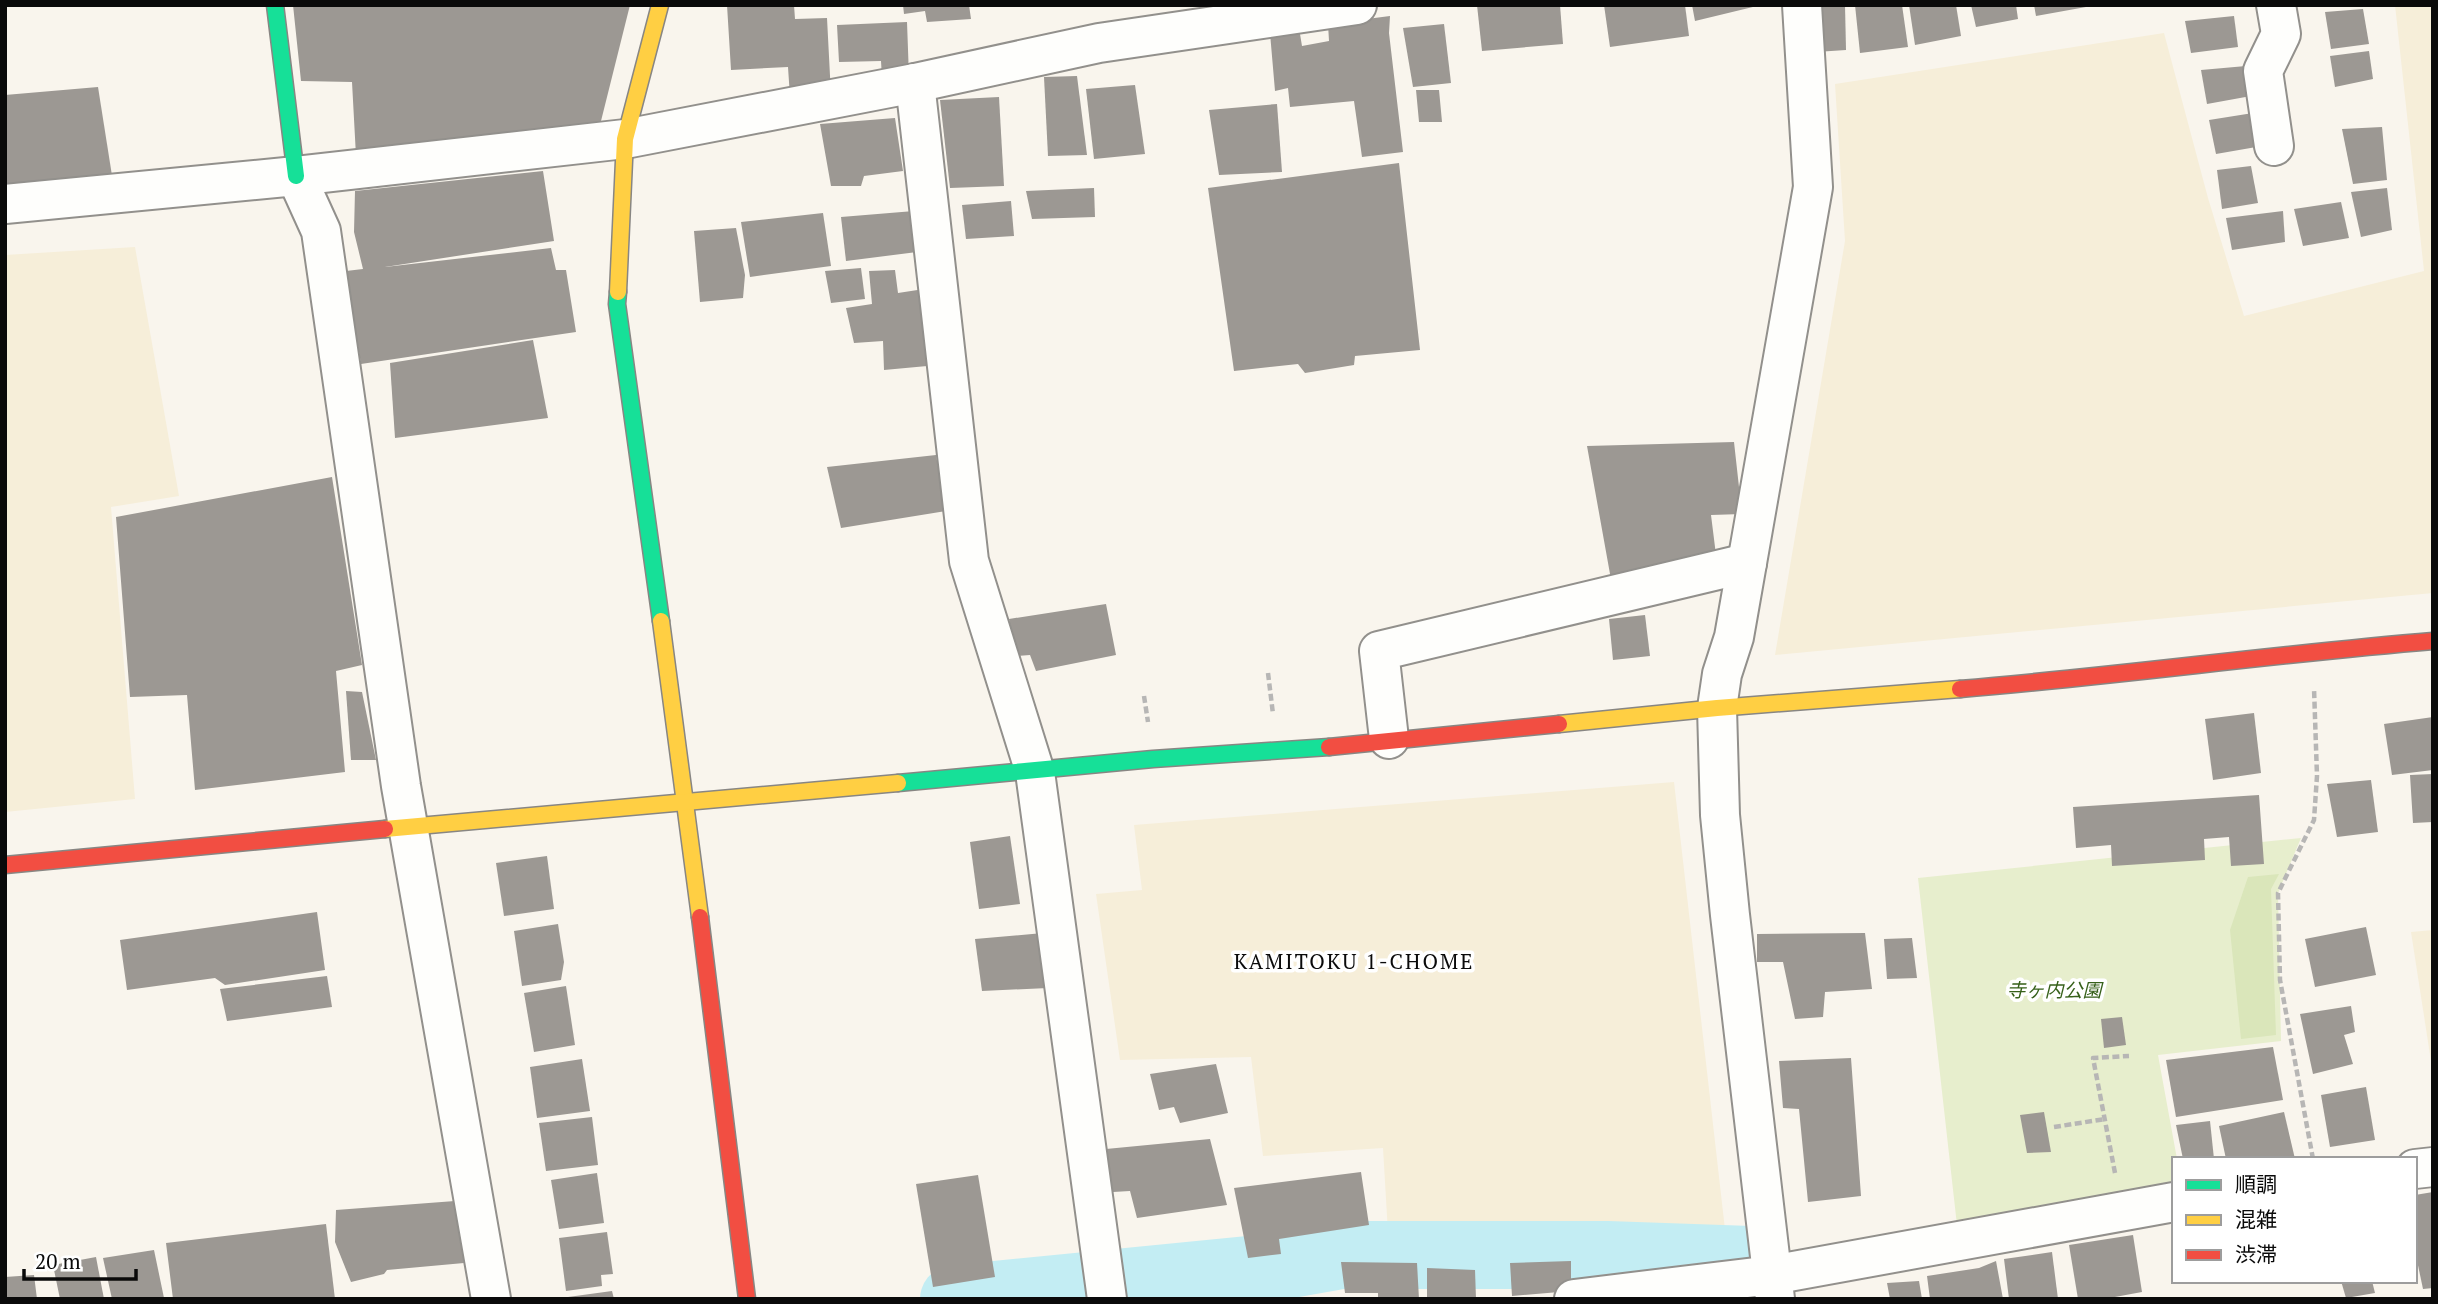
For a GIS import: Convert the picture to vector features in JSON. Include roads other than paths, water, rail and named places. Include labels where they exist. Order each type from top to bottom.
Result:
[{"type":"street","points":[[275,5],[296,176],[321,231],[412,860],[491,1299]]},
{"type":"street","points":[[660,5],[625,139],[617,304],[685,801],[747,1299]]},
{"type":"street","points":[[5,204],[296,176],[625,139],[915,83],[1099,43],[1357,5]]},
{"type":"street","points":[[1773,1287],[1720,815],[1717,708],[1722,674],[1734,637],[1813,187],[1802,5]]},
{"type":"street","points":[[2274,146],[2263,71],[2281,34],[2276,5]]},
{"type":"street","points":[[915,83],[969,561],[1035,772],[1107,1299]]},
{"type":"street","points":[[1389,739],[1380,651],[1747,563]]},
{"type":"street","points":[[5,865],[685,801],[1153,760],[1277,752],[1717,708],[2033,682],[2314,651],[2433,641]]},
{"type":"street","points":[[1574,1299],[1773,1287],[2172,1202]]},
{"type":"waterway","points":[[954,1299],[1268,1268],[1341,1255],[1607,1255],[1750,1260],[1752,1299]]},
{"type":"district","name":"KAMITOKU 1-CHOME","points":[[1354,961]]},
{"type":"park label","name":"寺ヶ内公園","points":[[2054,989]]}]
